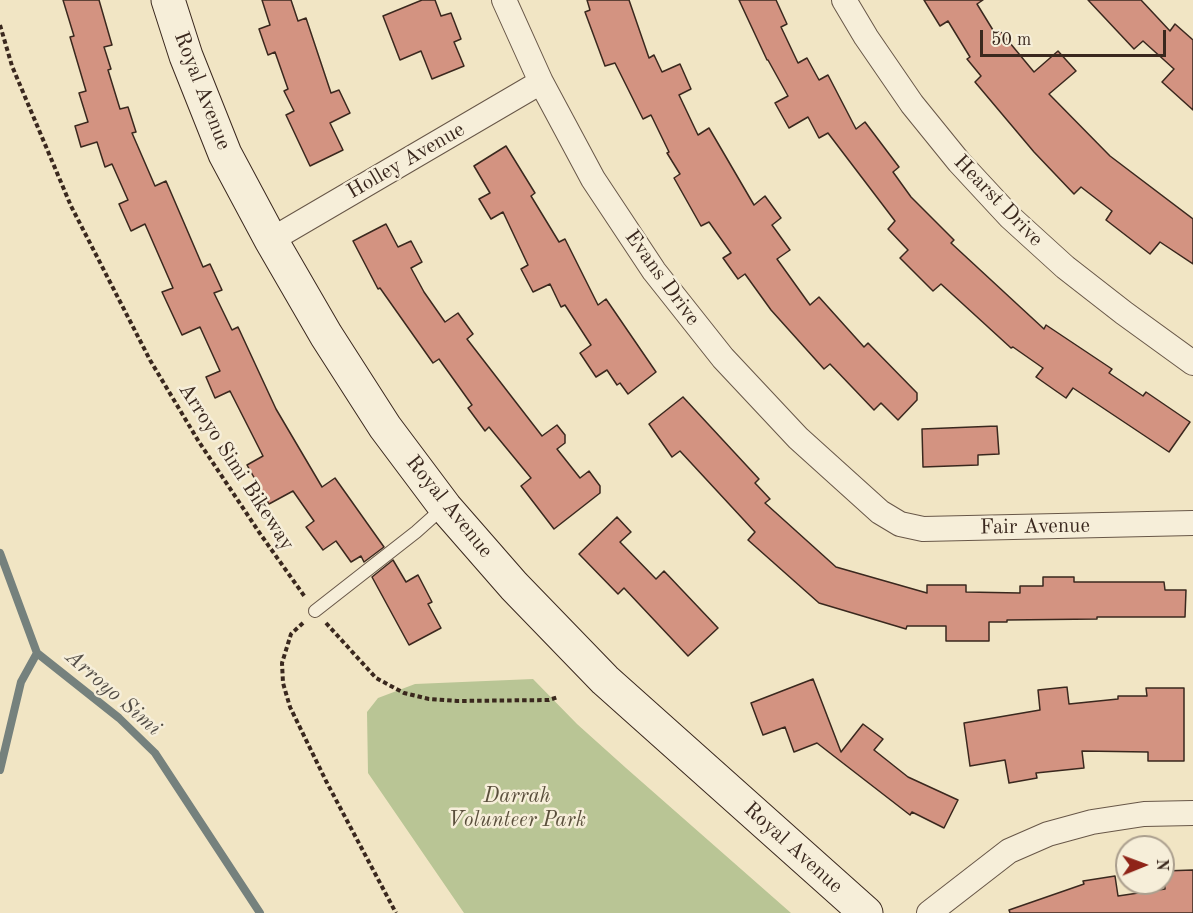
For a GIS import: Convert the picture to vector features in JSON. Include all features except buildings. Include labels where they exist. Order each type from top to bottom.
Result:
[{"type":"main road","name":"Royal Avenue","points":[[168,0],[186,56],[225,154],[271,240],[326,335],[385,427],[445,507],[514,586],[605,680],[866,913]]},
{"type":"street","name":"Evans Drive","points":[[504,0],[541,82],[593,179],[654,271],[723,358],[790,430],[880,512]]},
{"type":"street","name":"Hearst Drive","points":[[844,0],[866,37],[912,104],[959,162],[1010,217],[1065,267],[1193,363]]},
{"type":"street","name":"Holley Avenue","points":[[271,240],[541,82]]},
{"type":"street","name":"Fair Avenue","points":[[880,512],[900,524],[923,529],[1193,523]]},
{"type":"street","points":[[928,913],[1009,851],[1048,834],[1092,822],[1144,814],[1193,813]]},
{"type":"lane","points":[[315,611],[445,507]]},
{"type":"path","name":"Arroyo Simi Bikeway","points":[[0,25],[12,66],[71,206],[150,360],[199,442],[315,611],[376,678],[404,693],[429,699],[457,701],[549,700],[558,697]]},
{"type":"path","points":[[315,611],[291,634],[282,663],[283,683],[290,707],[326,781],[396,913]]},
{"type":"green space","name":"Darrah Volunteer Park","points":[[533,679],[577,724],[791,913],[464,913],[368,773],[367,712],[378,698],[415,684]]},
{"type":"waterway","name":"Arroyo Simi","points":[[0,553],[37,653],[119,718],[155,753],[260,913]]},
{"type":"waterway","points":[[0,770],[21,682],[37,653]]}]
